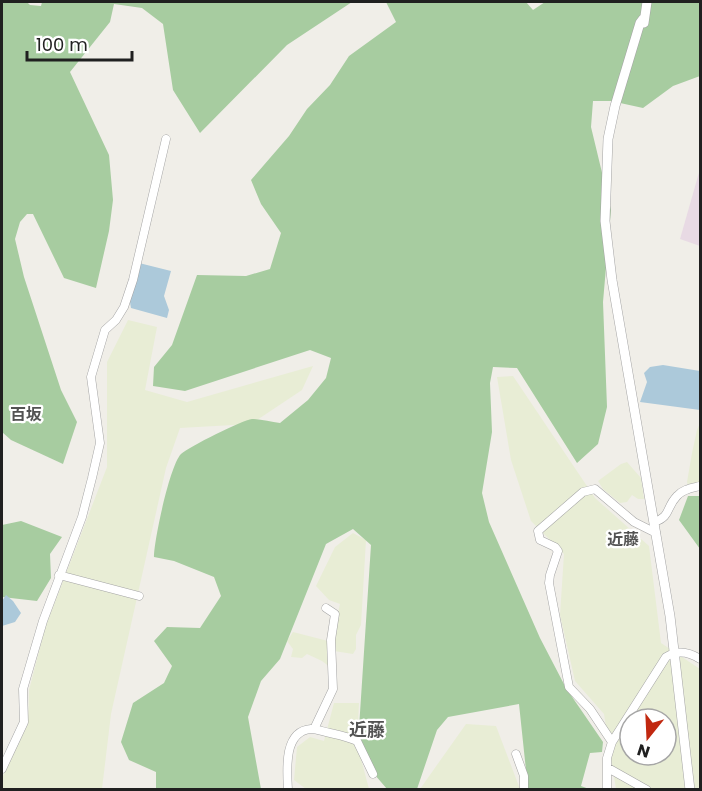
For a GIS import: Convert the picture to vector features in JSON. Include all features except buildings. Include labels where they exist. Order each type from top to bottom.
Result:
[{"type":"street","points":[[647,2],[615,106],[608,139],[605,204],[612,280],[670,616],[690,789]]},
{"type":"street","points":[[2,769],[24,722],[23,689],[59,574],[82,517],[100,443],[91,377],[105,330],[116,320],[124,307],[133,280],[166,139]]},
{"type":"street","points":[[654,522],[662,520],[677,496],[683,491],[700,486]]},
{"type":"street","points":[[612,742],[590,709],[569,687],[549,583],[558,551],[555,547],[540,540],[538,531],[583,492],[595,489],[634,522],[656,532]]},
{"type":"street","points":[[59,574],[139,596]]},
{"type":"street","points":[[314,729],[333,689],[331,640],[335,614],[326,608]]},
{"type":"street","points":[[607,789],[607,758],[612,742],[662,663],[674,652],[683,652],[700,659]]},
{"type":"street","points":[[288,789],[286,761],[288,751],[293,741],[302,733],[314,729],[357,741],[373,774]]},
{"type":"street","points":[[516,754],[524,776],[524,789]]},
{"type":"street","points":[[608,768],[647,789]]},
{"type":"shaded area","points":[[700,169],[700,246],[680,239]]},
{"type":"green space","points":[[2,2],[27,2],[30,5],[41,6],[42,2],[352,2],[287,45],[200,133],[173,90],[163,24],[142,8],[114,4],[110,22],[70,72],[109,155],[113,200],[109,231],[96,288],[64,278],[33,214],[27,214],[20,222],[15,239],[24,277],[61,390],[77,422],[63,464],[11,440],[2,432]]},
{"type":"green space","points":[[386,2],[526,2],[533,10],[545,2],[700,2],[700,76],[673,86],[643,108],[611,101],[593,101],[591,127],[611,210],[603,302],[607,407],[598,444],[577,463],[517,368],[493,367],[490,383],[492,432],[482,493],[489,522],[540,638],[566,688],[603,742],[602,752],[590,753],[581,786],[589,789],[528,789],[519,704],[448,717],[437,730],[417,789],[387,789],[363,761],[359,728],[371,545],[353,529],[326,544],[280,659],[261,681],[248,717],[261,789],[156,789],[156,772],[129,760],[121,742],[133,703],[164,683],[172,666],[154,641],[167,627],[200,628],[221,596],[214,577],[174,561],[154,557],[163,503],[172,472],[181,454],[227,429],[252,419],[280,423],[308,400],[326,378],[331,358],[310,350],[185,391],[153,386],[154,367],[172,345],[197,275],[246,276],[270,269],[281,233],[261,204],[251,180],[289,136],[307,109],[330,85],[349,56],[396,22]]},
{"type":"green space","points":[[128,320],[157,327],[145,390],[187,402],[313,366],[302,390],[251,424],[180,428],[166,468],[111,714],[102,789],[2,789],[2,778],[28,724],[29,690],[45,628],[107,467],[107,362]]},
{"type":"green space","points":[[513,376],[595,498],[649,546],[661,643],[700,669],[700,789],[616,789],[604,714],[575,681],[560,615],[564,554],[531,521],[511,460],[497,377]]},
{"type":"green space","points":[[700,423],[700,482],[688,485],[692,453]]},
{"type":"green space","points":[[627,462],[641,478],[644,499],[638,499],[632,495],[627,502],[620,503],[603,489],[598,481]]},
{"type":"green space","points":[[688,496],[700,496],[700,549],[679,520]]},
{"type":"green space","points":[[21,521],[62,537],[50,554],[51,578],[37,601],[2,597],[2,525]]},
{"type":"green space","points":[[353,533],[366,540],[361,625],[356,635],[356,649],[353,654],[334,651],[330,667],[307,654],[302,658],[291,657],[293,649],[287,641],[293,632],[328,641],[340,604],[329,600],[316,586],[335,547]]},
{"type":"green space","points":[[334,703],[359,703],[357,744],[369,789],[306,789],[294,780],[297,747],[310,737],[324,741]]},
{"type":"green space","points":[[466,724],[496,726],[520,789],[420,789]]},
{"type":"water","points":[[139,263],[171,271],[164,296],[169,310],[167,318],[131,308],[130,302]]},
{"type":"water","points":[[663,365],[700,371],[700,410],[640,402],[647,382],[644,373],[650,367]]},
{"type":"water","points":[[6,595],[21,613],[15,622],[2,626],[2,601]]},
{"type":"district","name":"百坂","points":[[26,414]]},
{"type":"district","name":"近藤","points":[[623,539]]},
{"type":"district","name":"近藤","points":[[367,729]]}]
